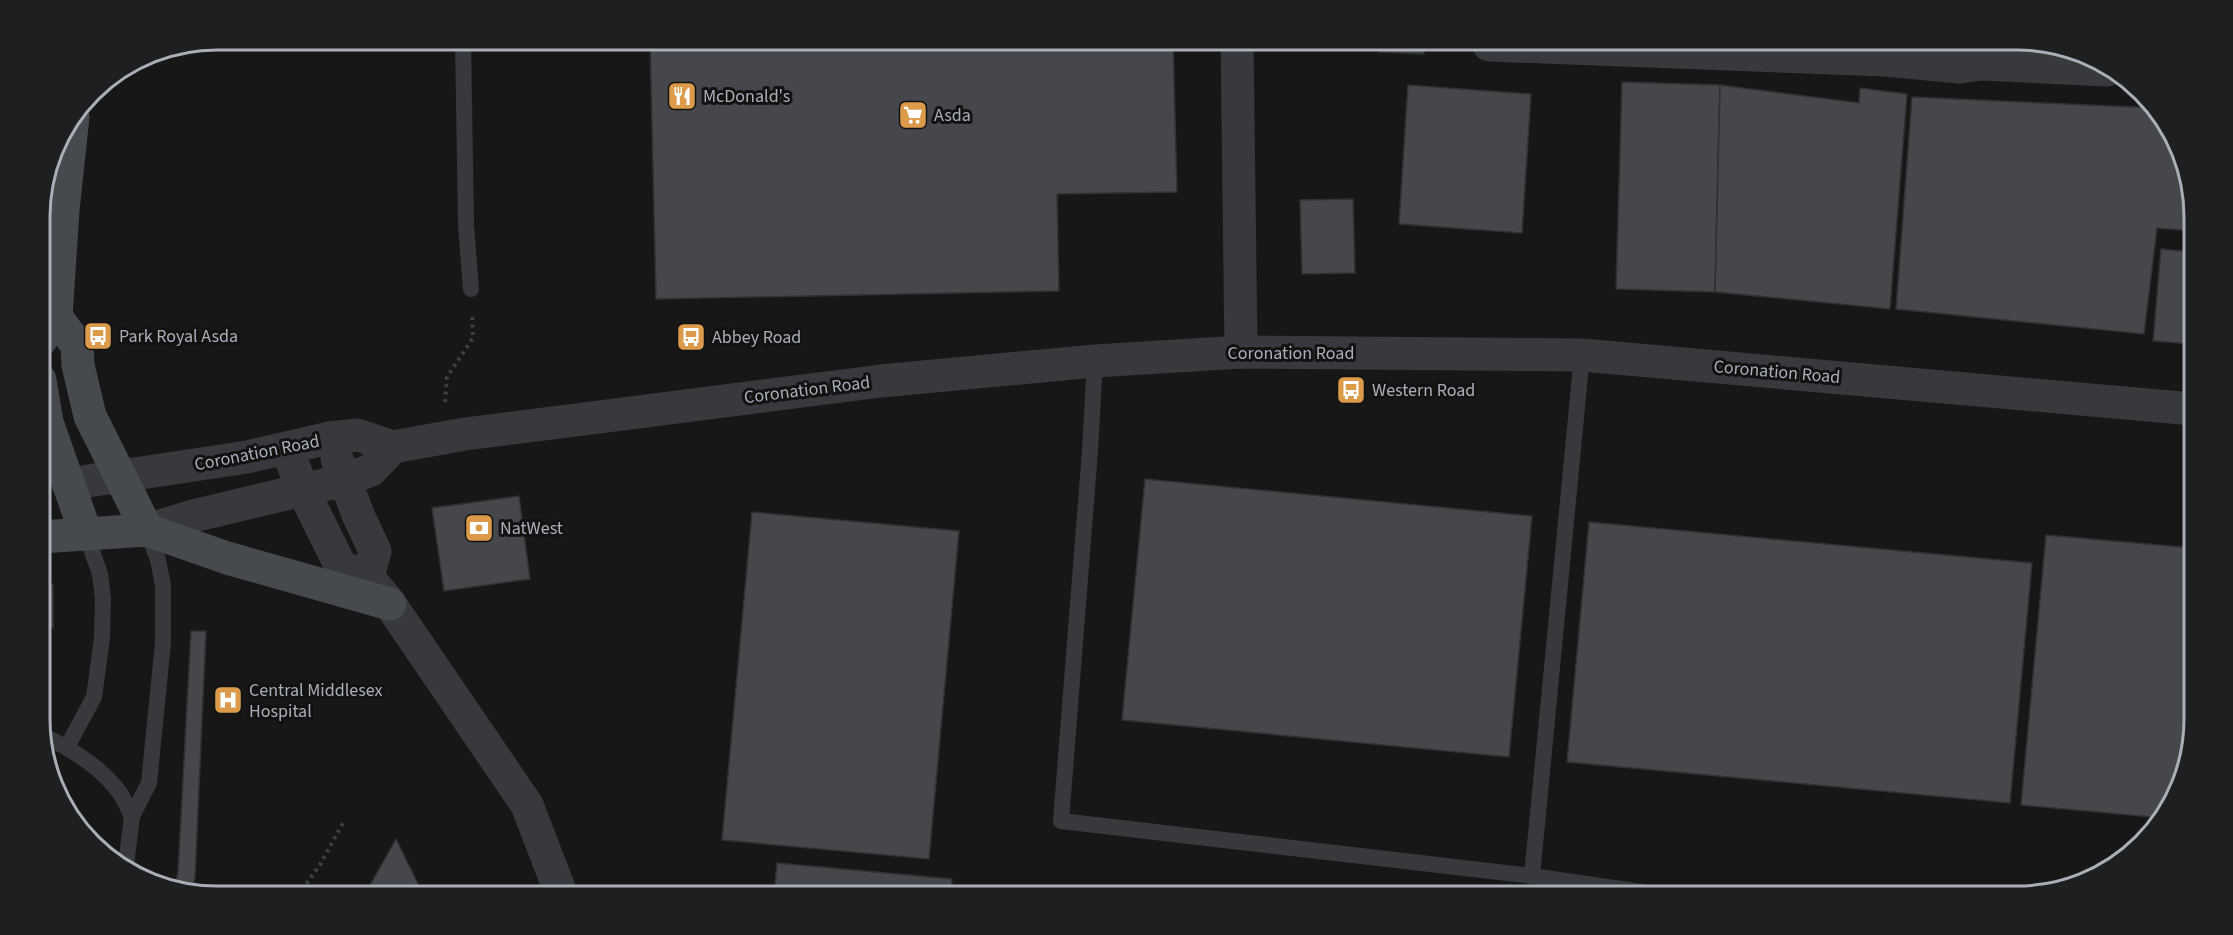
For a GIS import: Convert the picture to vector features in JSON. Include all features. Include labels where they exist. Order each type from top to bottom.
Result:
[{"type":"main road","points":[[50,313],[71,135]]},
{"type":"main road","points":[[50,330],[77,345],[78,365],[90,416],[147,530]]},
{"type":"main road","points":[[50,449],[54,485],[86,534]]},
{"type":"main road","points":[[50,536],[147,530],[226,558],[390,604]]},
{"type":"street","points":[[1237,50],[1240,352]]},
{"type":"street","points":[[1621,50],[1885,60],[1961,53],[1983,64],[2095,69]]},
{"type":"street","name":"Coronation Road","points":[[54,485],[247,457],[329,438],[358,435],[393,447],[465,434],[881,381],[1095,361],[1240,352],[1582,355],[2184,408]]},
{"type":"street","points":[[329,438],[359,517],[375,551],[368,577]]},
{"type":"street","points":[[147,530],[193,516],[345,480],[370,470],[393,447]]},
{"type":"street","points":[[288,449],[303,490],[341,567],[368,577],[390,604],[527,805],[558,886]]},
{"type":"lane","points":[[463,50],[466,225],[471,289]]},
{"type":"lane","points":[[1532,876],[1566,541],[1582,355]]},
{"type":"lane","points":[[1095,361],[1061,821],[1595,885]]},
{"type":"lane","points":[[127,859],[132,816],[149,783],[163,643],[163,585],[158,560],[147,530]]},
{"type":"lane","points":[[67,747],[94,697],[102,638],[103,599],[100,574],[86,534]]},
{"type":"lane","points":[[51,739],[67,747],[98,769],[118,789],[132,816]]},
{"type":"path","points":[[445,406],[447,377],[474,338],[471,289]]},
{"type":"path","points":[[305,886],[321,863],[344,821]]},
{"type":"building","name":"Asda","points":[[650,50],[1173,50],[1177,192],[1057,194],[1059,291],[656,299]]},
{"type":"building","points":[[1379,50],[1424,50],[1424,54],[1379,52]]},
{"type":"building","points":[[1622,82],[1720,85],[1715,292],[1616,289]]},
{"type":"building","points":[[1408,85],[1531,94],[1522,233],[1399,224]]},
{"type":"building","points":[[1720,85],[1859,103],[1860,88],[1907,94],[1890,309],[1715,292]]},
{"type":"building","points":[[1912,97],[2143,107],[2149,115],[2171,153],[2178,173],[2184,230],[2157,228],[2144,334],[1896,309]]},
{"type":"building","points":[[1353,199],[1355,273],[1302,274],[1300,200]]},
{"type":"building","points":[[2161,249],[2184,251],[2184,343],[2153,341]]},
{"type":"building","points":[[1145,479],[1532,516],[1509,757],[1122,720]]},
{"type":"building","name":"NatWest","points":[[519,496],[530,579],[444,591],[432,508]]},
{"type":"building","points":[[752,512],[959,531],[929,859],[722,840]]},
{"type":"building","points":[[1589,522],[2032,563],[2010,803],[1567,762]]},
{"type":"building","points":[[2046,535],[2184,547],[2183,729],[2175,772],[2155,811],[2151,817],[2021,805]]},
{"type":"building","points":[[50,584],[53,584],[53,628],[50,628]]},
{"type":"building","points":[[191,631],[206,631],[194,884],[176,880]]},
{"type":"building","points":[[396,839],[419,886],[370,886]]},
{"type":"building","points":[[777,863],[952,879],[952,886],[775,886]]},
{"type":"place","name":"McDonald's","points":[[682,96]]},
{"type":"place","name":"Asda","points":[[913,115]]},
{"type":"place","name":"Park Royal Asda","points":[[98,336]]},
{"type":"place","name":"Abbey Road","points":[[691,337]]},
{"type":"place","name":"Western Road","points":[[1351,390]]},
{"type":"place","name":"NatWest","points":[[479,528]]},
{"type":"place","name":"Central Middlesex Hospital","points":[[228,700]]}]
